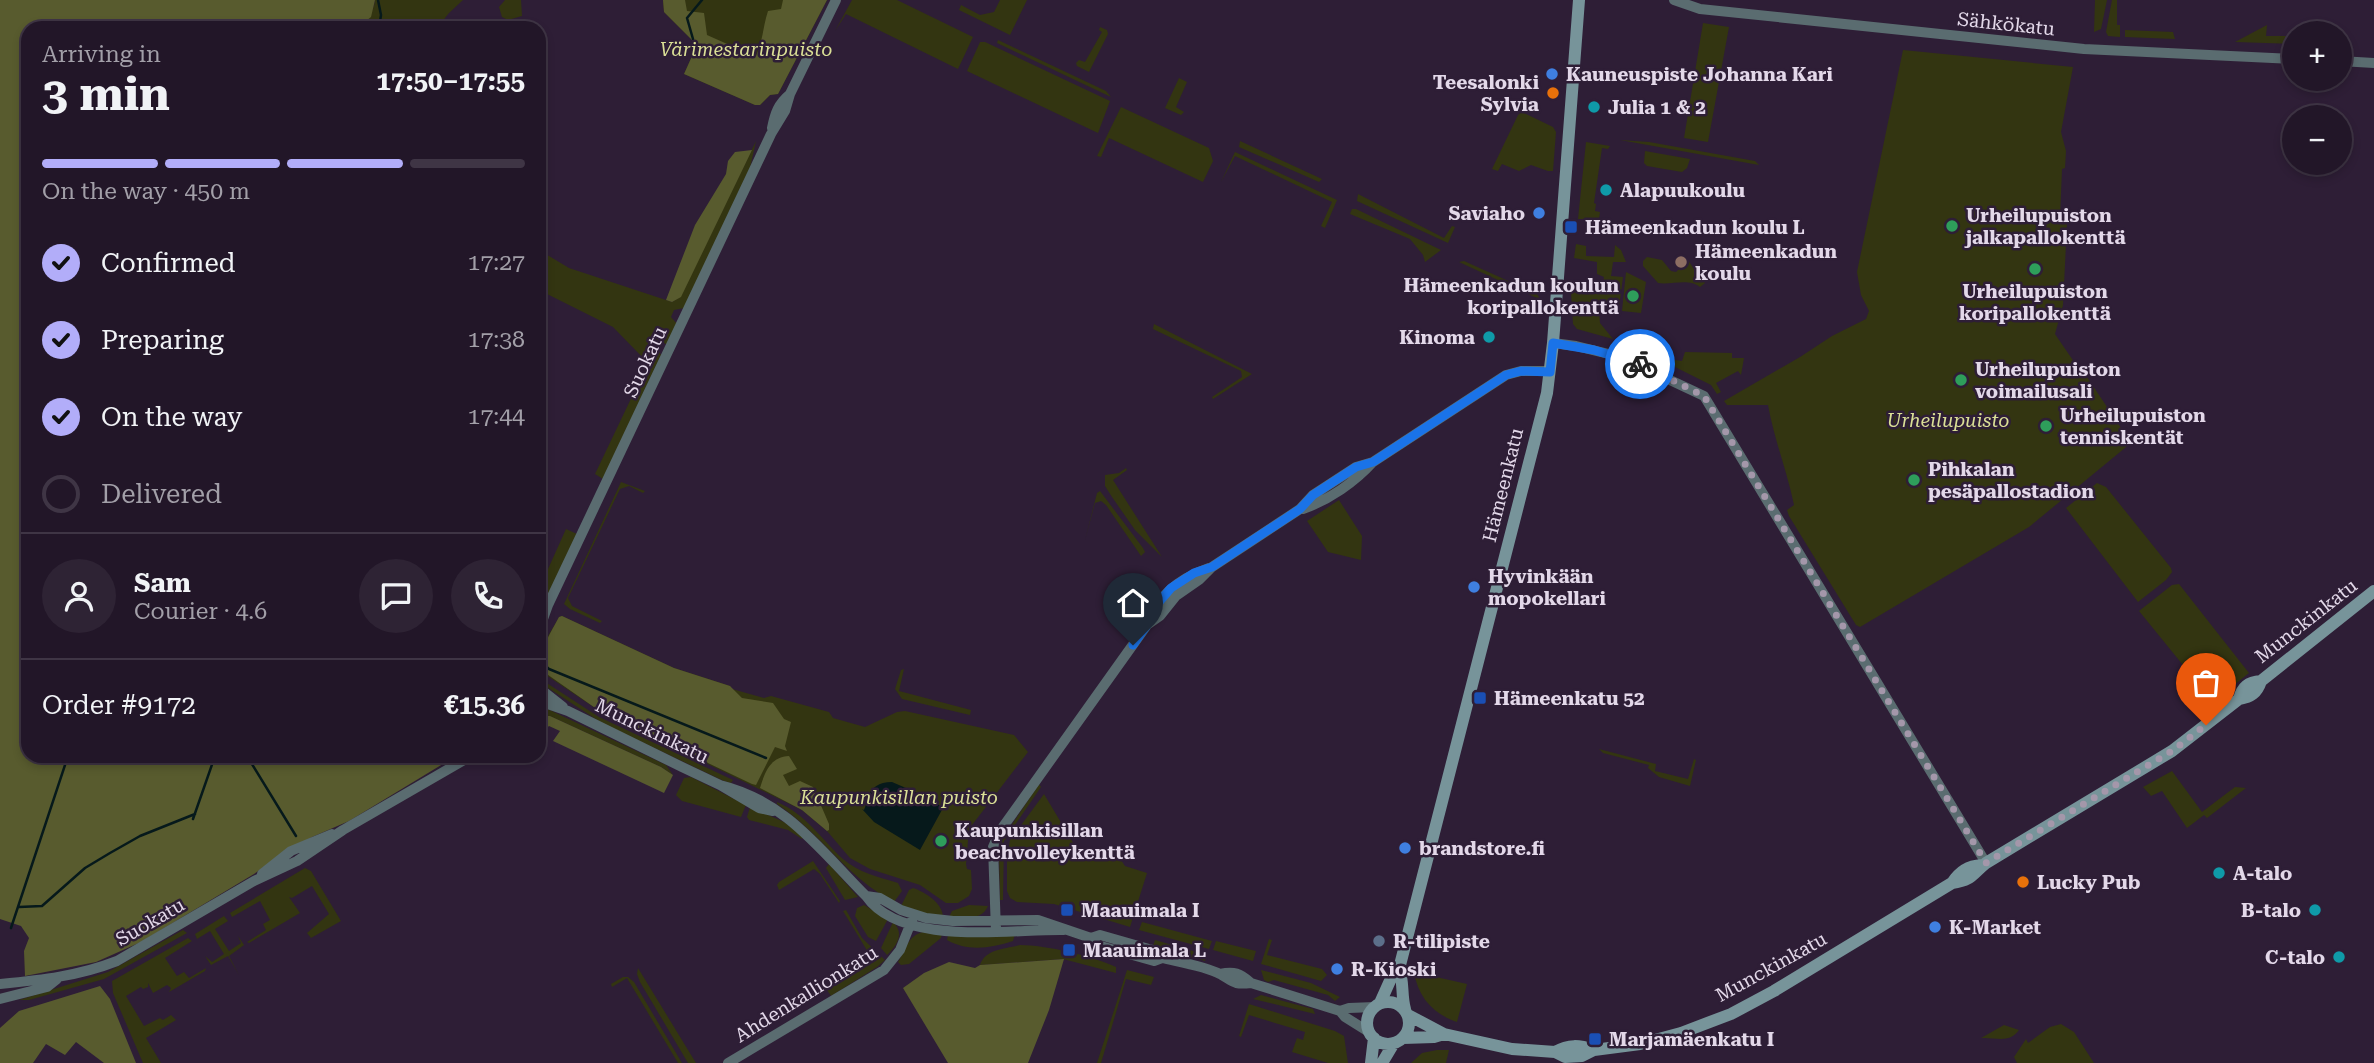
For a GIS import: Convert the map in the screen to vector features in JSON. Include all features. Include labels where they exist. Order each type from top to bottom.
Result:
[{"type":"main road","name":"Hämeenkatu","points":[[1407,1012],[1401,997],[1399,969],[1535,442],[1550,372],[1579,0]]},
{"type":"main road","name":"Munckinkatu","points":[[1407,1012],[1444,1034],[1512,1049],[1556,1052],[1565,1057],[1582,1056],[1594,1050],[1660,1038],[1731,1014],[1774,991],[1952,883],[1971,877],[1984,864],[2172,751],[2239,699],[2249,698],[2258,690],[2261,681],[2374,591]]},
{"type":"main road","name":"Hämeenkatu","points":[[1378,1005],[1393,974],[1399,969]]},
{"type":"main road","points":[[1371,1063],[1368,1018],[1378,1005],[1394,1002],[1407,1012],[1409,1029],[1382,1063]]},
{"type":"main road","name":"Munckinkatu","points":[[1398,1040],[1444,1034]]},
{"type":"main road","points":[[1371,1035],[1387,1044],[1398,1040]]},
{"type":"street","name":"Suokatu","points":[[546,611],[836,0]]},
{"type":"street","name":"Sähkökatu","points":[[1674,0],[1700,9],[2084,49],[2282,58]]},
{"type":"street","points":[[2352,62],[2374,63]]},
{"type":"street","points":[[1553,343],[1574,345],[1621,357],[1704,396],[1984,864]]},
{"type":"street","points":[[995,925],[993,848],[1000,831],[1147,625],[1152,610],[1163,596],[1194,573],[1212,567],[1300,509],[1318,503],[1362,475],[1373,462],[1506,375],[1521,371],[1550,372]]},
{"type":"street","name":"Munckinkatu","points":[[546,694],[568,711]]},
{"type":"street","name":"Munckinkatu","points":[[546,703],[568,711],[720,785],[749,803],[778,811],[803,830],[866,896],[880,898],[912,920],[995,925],[1038,920],[1091,938],[1097,945],[1154,961],[1162,958],[1220,974],[1241,974],[1251,983],[1340,1011],[1371,1035]]},
{"type":"street","name":"Suokatu","points":[[449,767],[453,763]]},
{"type":"street","name":"Suokatu","points":[[0,984],[46,977],[57,979],[117,961],[254,881],[297,861],[343,830],[457,763]]},
{"type":"street","name":"Ahdenkallionkatu","points":[[729,1063],[884,970],[900,950],[912,920]]},
{"type":"street","name":"Suokatu","points":[[0,999],[47,987],[57,979]]},
{"type":"street","name":"Munckinkatu","points":[[1340,1011],[1378,1005]]},
{"type":"green space","points":[[0,0],[375,0],[371,17],[366,21],[21,21],[21,763],[444,763],[349,821],[312,837],[279,856],[141,942],[96,962],[25,976],[24,951],[29,938],[21,926],[0,919]]},
{"type":"green space","points":[[375,0],[463,0],[443,21],[367,21]]},
{"type":"green space","points":[[505,0],[521,0],[522,16],[508,20],[502,17],[499,7]]},
{"type":"green space","name":"Värimestarinpuisto","points":[[663,0],[827,0],[778,94],[770,95],[760,105],[755,105],[684,74],[697,45],[664,12]]},
{"type":"green space","name":"Värimestarinpuisto","points":[[663,0],[685,0],[687,11],[704,13],[707,35],[734,47],[742,55],[756,56],[768,11],[781,9],[783,0],[827,0],[778,94],[770,95],[760,105],[755,105],[684,74],[697,45],[664,12]]},
{"type":"green space","points":[[852,0],[897,0],[973,37],[958,69],[846,14],[835,31]]},
{"type":"green space","points":[[1000,0],[1027,0],[1010,35],[959,10],[961,5],[980,15],[994,12]]},
{"type":"green space","points":[[2095,0],[2107,0],[2101,29],[2094,32]]},
{"type":"green space","points":[[2112,0],[2117,0],[2120,37],[2108,36],[2106,32]]},
{"type":"green space","points":[[1703,23],[1729,27],[1708,142],[1684,138]]},
{"type":"green space","points":[[2267,25],[2266,36],[2282,36],[2282,44],[2235,42]]},
{"type":"green space","points":[[1100,27],[1107,30],[1108,34],[1089,72],[1076,63],[1079,60],[1085,62],[1102,32]]},
{"type":"green space","points":[[2125,30],[2173,32],[2175,39],[2125,37]]},
{"type":"green space","points":[[998,40],[1106,91],[1111,97],[997,43]]},
{"type":"green space","points":[[980,42],[1110,101],[1098,133],[967,71]]},
{"type":"green space","name":"Urheilupuisto","points":[[1903,50],[2073,67],[2061,132],[2066,151],[2065,168],[2062,169],[2060,218],[2067,224],[2063,305],[2055,334],[2131,443],[2029,527],[1860,627],[1856,625],[1789,516],[1787,510],[1794,505],[1768,405],[1727,405],[1724,401],[1832,336],[1866,319],[1869,311],[1861,295],[1857,272]]},
{"type":"green space","points":[[1179,78],[1187,82],[1176,107],[1184,112],[1181,115],[1165,108]]},
{"type":"green space","points":[[1121,107],[1209,148],[1213,161],[1203,182],[1109,138],[1101,157],[1097,156]]},
{"type":"green space","points":[[1522,112],[1553,127],[1556,132],[1553,171],[1531,165],[1519,171],[1502,164],[1498,171],[1492,169],[1518,115]]},
{"type":"green space","points":[[1620,140],[1649,142],[1755,161],[1759,165]]},
{"type":"green space","points":[[756,141],[750,168],[684,308],[674,310],[671,317],[677,324],[667,345],[660,340],[656,347],[661,355],[603,479],[595,474],[648,363],[613,327],[546,294],[546,254],[569,268],[672,302],[680,297]]},
{"type":"green space","points":[[1240,141],[1322,179],[1319,182],[1239,147]]},
{"type":"green space","points":[[1586,142],[1610,146],[1608,149],[1602,148],[1594,203],[1595,211],[1600,212],[1599,219],[1578,219]]},
{"type":"green space","points":[[752,150],[681,297],[672,302],[666,300],[695,225],[726,174],[728,161],[735,152]]},
{"type":"green space","points":[[1645,151],[1690,159],[1687,168],[1682,172],[1647,166],[1644,163]]},
{"type":"green space","points":[[1235,152],[1337,200],[1325,228],[1321,226],[1332,202],[1235,156],[1221,182]]},
{"type":"green space","points":[[1358,194],[1444,238],[1452,226],[1455,227],[1448,243],[1357,201]]},
{"type":"green space","points":[[1352,209],[1441,250],[1425,262],[1423,255],[1410,239],[1350,214]]},
{"type":"green space","points":[[1576,244],[1586,246],[1586,256],[1614,257],[1615,245],[1621,250],[1626,262],[1613,262],[1611,276],[1623,277],[1619,307],[1606,308],[1599,312],[1600,323],[1613,339],[1577,329],[1573,324],[1571,292],[1601,292],[1604,277],[1597,274],[1597,262],[1574,258]]},
{"type":"green space","points":[[1647,257],[1662,260],[1671,271],[1676,272],[1680,261],[1687,258],[1695,271],[1704,276],[1705,283],[1700,287],[1686,282],[1658,283],[1643,266]]},
{"type":"green space","points":[[1464,261],[1537,294],[1541,300],[1459,262]]},
{"type":"green space","name":"Hämeenkadun koulun koripallokenttä","points":[[1626,272],[1646,282],[1641,313],[1622,311]]},
{"type":"green space","points":[[1154,324],[1252,374],[1213,399],[1212,397],[1242,377],[1241,371],[1153,329]]},
{"type":"green space","points":[[1685,352],[1732,353],[1732,358],[1744,358],[1741,375],[1738,371],[1716,383],[1721,392],[1717,394],[1711,385],[1667,363],[1667,359],[1682,361]]},
{"type":"green space","points":[[1126,468],[1127,470],[1113,480],[1162,557],[1135,530],[1105,486],[1105,475],[1119,473]]},
{"type":"green space","points":[[621,482],[645,491],[643,493],[629,486],[620,489],[568,598],[572,606],[602,621],[600,623],[564,604]]},
{"type":"green space","points":[[2097,483],[2106,487],[2171,568],[2172,572],[2166,580],[2138,602],[2066,508]]},
{"type":"green space","points":[[1100,491],[1143,548],[1145,552],[1141,556],[1101,501],[1095,503],[1085,540],[1097,493]]},
{"type":"green space","points":[[1339,500],[1362,536],[1361,560],[1328,552],[1307,521]]},
{"type":"green space","points":[[566,529],[577,534],[546,597],[546,573]]},
{"type":"green space","points":[[2179,584],[2249,673],[2213,702],[2139,611],[2172,585]]},
{"type":"green space","name":"Kaupunkisillan puisto","points":[[562,616],[674,668],[730,686],[732,689],[764,698],[771,696],[829,712],[833,718],[865,727],[905,711],[1014,735],[1028,752],[969,829],[966,864],[967,869],[971,870],[972,889],[969,896],[958,903],[946,903],[920,885],[870,869],[850,858],[827,831],[802,810],[601,712],[546,675],[546,642]]},
{"type":"green space","points":[[562,616],[674,668],[730,686],[742,698],[773,703],[784,719],[791,722],[785,746],[787,751],[775,747],[756,785],[601,712],[546,674],[546,643]]},
{"type":"green space","points":[[904,669],[899,691],[971,710],[970,715],[902,699],[895,689],[901,670]]},
{"type":"green space","points":[[546,683],[599,717],[733,780],[731,783],[724,781],[602,723],[546,687]]},
{"type":"green space","points":[[546,708],[666,765],[673,775],[661,767],[546,716]]},
{"type":"green space","points":[[546,716],[661,767],[673,775],[664,793],[553,741],[560,731],[549,726],[546,729]]},
{"type":"green space","points":[[1599,749],[1656,764],[1655,771],[1688,779],[1694,759],[1696,760],[1690,786],[1659,777],[1648,768],[1649,765],[1603,753]]},
{"type":"green space","points":[[789,756],[797,769],[783,775],[789,786],[800,781],[813,787],[829,830],[802,810],[760,788],[766,771],[773,762]]},
{"type":"green space","points":[[2172,771],[2202,812],[2235,787],[2246,788],[2207,818],[2204,815],[2187,828],[2162,791],[2151,796],[2143,787]]},
{"type":"green space","points":[[691,777],[746,805],[741,817],[682,801],[676,795],[684,778]]},
{"type":"green space","points":[[1039,784],[1041,787],[1004,841],[1003,900],[1000,900],[1001,841]]},
{"type":"green space","points":[[1044,794],[1081,856],[1102,861],[1104,853],[1119,857],[1125,866],[1147,873],[1130,927],[1054,904],[1017,902],[1010,898],[1007,891],[1007,856],[1010,840]]},
{"type":"green space","points":[[777,802],[805,820],[849,864],[898,883],[902,891],[894,902],[862,880]]},
{"type":"green space","points":[[750,807],[784,822],[803,836],[802,839],[788,830],[749,820],[747,817]]},
{"type":"green space","points":[[813,861],[839,903],[814,869],[779,890],[779,882]]},
{"type":"green space","points":[[829,864],[858,897],[845,900],[826,868]]},
{"type":"green space","points":[[305,868],[311,871],[341,921],[311,938],[307,933],[329,914],[312,886],[292,898],[289,897],[300,913],[247,942],[266,930],[263,924],[270,920],[260,901],[232,917],[230,913]]},
{"type":"green space","points":[[913,888],[937,903],[943,917],[901,906],[909,890]]},
{"type":"green space","points":[[864,905],[888,919],[876,941],[868,937],[855,916],[857,908]]},
{"type":"green space","points":[[969,905],[988,906],[977,916],[949,917],[952,911]]},
{"type":"green space","points":[[846,910],[862,938],[885,960],[831,996],[827,990],[874,962],[843,911]]},
{"type":"green space","points":[[224,916],[228,921],[215,929],[229,951],[241,943],[238,936],[244,945],[229,956],[239,975],[228,956],[211,965],[205,956],[212,962],[224,954],[210,931],[197,939],[195,934]]},
{"type":"green space","points":[[893,922],[899,935],[894,948],[887,955],[881,948]]},
{"type":"green space","points":[[1142,922],[1212,941],[1209,949],[1139,930]]},
{"type":"green space","points":[[183,930],[187,933],[104,979],[29,1000],[19,1000],[108,972]]},
{"type":"green space","points":[[923,932],[942,934],[941,938],[909,964],[901,965],[898,962],[908,944],[914,936]]},
{"type":"green space","points":[[1015,934],[1013,941],[988,947],[963,946],[947,940],[948,935]]},
{"type":"green space","points":[[188,938],[192,941],[165,958],[177,976],[184,972],[189,978],[206,968],[205,971],[169,992],[171,988],[167,985],[153,993],[148,983],[148,987],[141,987],[126,996],[144,1026],[171,1015],[176,1020],[146,1038],[161,1063],[143,1063],[113,993],[112,981]]},
{"type":"green space","points":[[1269,939],[1272,940],[1267,955],[1322,969],[1327,975],[1321,981],[1261,964]]},
{"type":"green space","points":[[1155,940],[1207,955],[1205,961],[1153,946]]},
{"type":"green space","points":[[1216,941],[1256,951],[1253,961],[1213,950]]},
{"type":"green space","points":[[1020,945],[1082,955],[1116,967],[1116,973],[1063,959],[980,965],[991,953]]},
{"type":"green space","points":[[1064,959],[1049,1010],[1028,1063],[948,1063],[903,988],[924,973],[949,962],[975,968],[980,965]]},
{"type":"green space","points":[[638,968],[696,1063],[688,1063],[640,982]]},
{"type":"green space","points":[[1127,970],[1154,977],[1151,985],[1126,979],[1101,1063],[1097,1063]]},
{"type":"green space","points":[[1261,970],[1311,983],[1340,997],[1335,1001],[1328,995],[1274,980],[1268,982],[1264,980]]},
{"type":"green space","points":[[1414,972],[1467,984],[1457,1022],[1448,1019],[1428,1003],[1419,989]]},
{"type":"green space","points":[[628,977],[634,982],[682,1063],[678,1063],[627,978],[612,987],[611,984]]},
{"type":"green space","points":[[100,986],[110,999],[136,1063],[104,1063],[76,1042],[65,1055],[46,1044],[33,1063],[0,1063],[0,1028],[19,1011]]},
{"type":"green space","points":[[1261,995],[1313,1009],[1315,1014],[1253,999]]},
{"type":"green space","points":[[1249,1004],[1344,1036],[1348,1063],[1328,1063],[1292,1052],[1297,1038],[1303,1040],[1305,1032],[1249,1015],[1241,1037],[1239,1036]]},
{"type":"green space","points":[[2061,1024],[2074,1032],[2094,1063],[2017,1063],[2014,1057],[2026,1039],[2028,1043],[2050,1027]]},
{"type":"green space","points":[[2004,1025],[2019,1030],[2007,1038],[1981,1038]]},
{"type":"green space","points":[[1449,1050],[1446,1063],[1411,1063],[1422,1053]]},
{"type":"shaded area","points":[[892,782],[929,798],[943,808],[920,850],[874,822],[862,809],[864,810],[868,799],[866,798],[874,788],[879,784]]},
{"type":"waterway","points":[[378,0],[380,21]]},
{"type":"waterway","points":[[693,39],[687,18],[702,0]]},
{"type":"waterway","points":[[546,666],[766,758]]},
{"type":"waterway","points":[[11,928],[66,763]]},
{"type":"waterway","points":[[193,819],[213,763]]},
{"type":"waterway","points":[[251,763],[296,836]]},
{"type":"waterway","points":[[19,907],[42,906],[85,868],[140,836],[195,814]]},
{"type":"way so far","points":[[1640,364],[1704,396],[1986,863],[2172,751],[2206,725]]},
{"type":"place","name":"Kauneuspiste Johanna Kari","points":[[1552,74]]},
{"type":"place","name":"Teesalonki Sylvia","points":[[1553,93]]},
{"type":"place","name":"Julia 1 & 2","points":[[1594,107]]},
{"type":"place","name":"Alapuukoulu","points":[[1606,190]]},
{"type":"place","name":"Saviaho","points":[[1539,213]]},
{"type":"place","name":"Urheilupuiston jalkapallokenttä","points":[[1952,226]]},
{"type":"place","name":"Hämeenkadun koulu L","points":[[1571,227]]},
{"type":"place","name":"Hämeenkadun koulu","points":[[1681,262]]},
{"type":"place","name":"Urheilupuiston koripallokenttä","points":[[2035,269]]},
{"type":"place","name":"Hämeenkadun koulun koripallokenttä","points":[[1633,296]]},
{"type":"place","name":"Kinoma","points":[[1489,337]]},
{"type":"place","name":"Urheilupuiston voimailusali","points":[[1961,380]]},
{"type":"place","name":"Urheilupuiston tenniskentät","points":[[2046,426]]},
{"type":"place","name":"Pihkalan pesäpallostadion","points":[[1914,480]]},
{"type":"place","name":"Hyvinkään mopokellari","points":[[1474,587]]},
{"type":"place","name":"Hämeenkatu 52","points":[[1480,698]]},
{"type":"place","name":"Kaupunkisillan beachvolleykenttä","points":[[941,841]]},
{"type":"place","name":"brandstore.fi","points":[[1405,848]]},
{"type":"place","name":"A-talo","points":[[2219,873]]},
{"type":"place","name":"Lucky Pub","points":[[2023,882]]},
{"type":"place","name":"Maauimala I","points":[[1067,910]]},
{"type":"place","name":"B-talo","points":[[2315,910]]},
{"type":"place","name":"K-Market","points":[[1935,927]]},
{"type":"place","name":"R-tilipiste","points":[[1379,941]]},
{"type":"place","name":"Maauimala L","points":[[1069,950]]},
{"type":"place","name":"C-talo","points":[[2339,957]]},
{"type":"place","name":"R-Kioski","points":[[1337,969]]},
{"type":"place","name":"Marjamäenkatu I","points":[[1595,1039]]},
{"type":"route","points":[[1133,645],[1147,625],[1152,610],[1171,588],[1194,573],[1212,567],[1300,509],[1313,495],[1356,467],[1373,462],[1506,375],[1521,371],[1550,372],[1553,343],[1594,350],[1640,364]]}]
